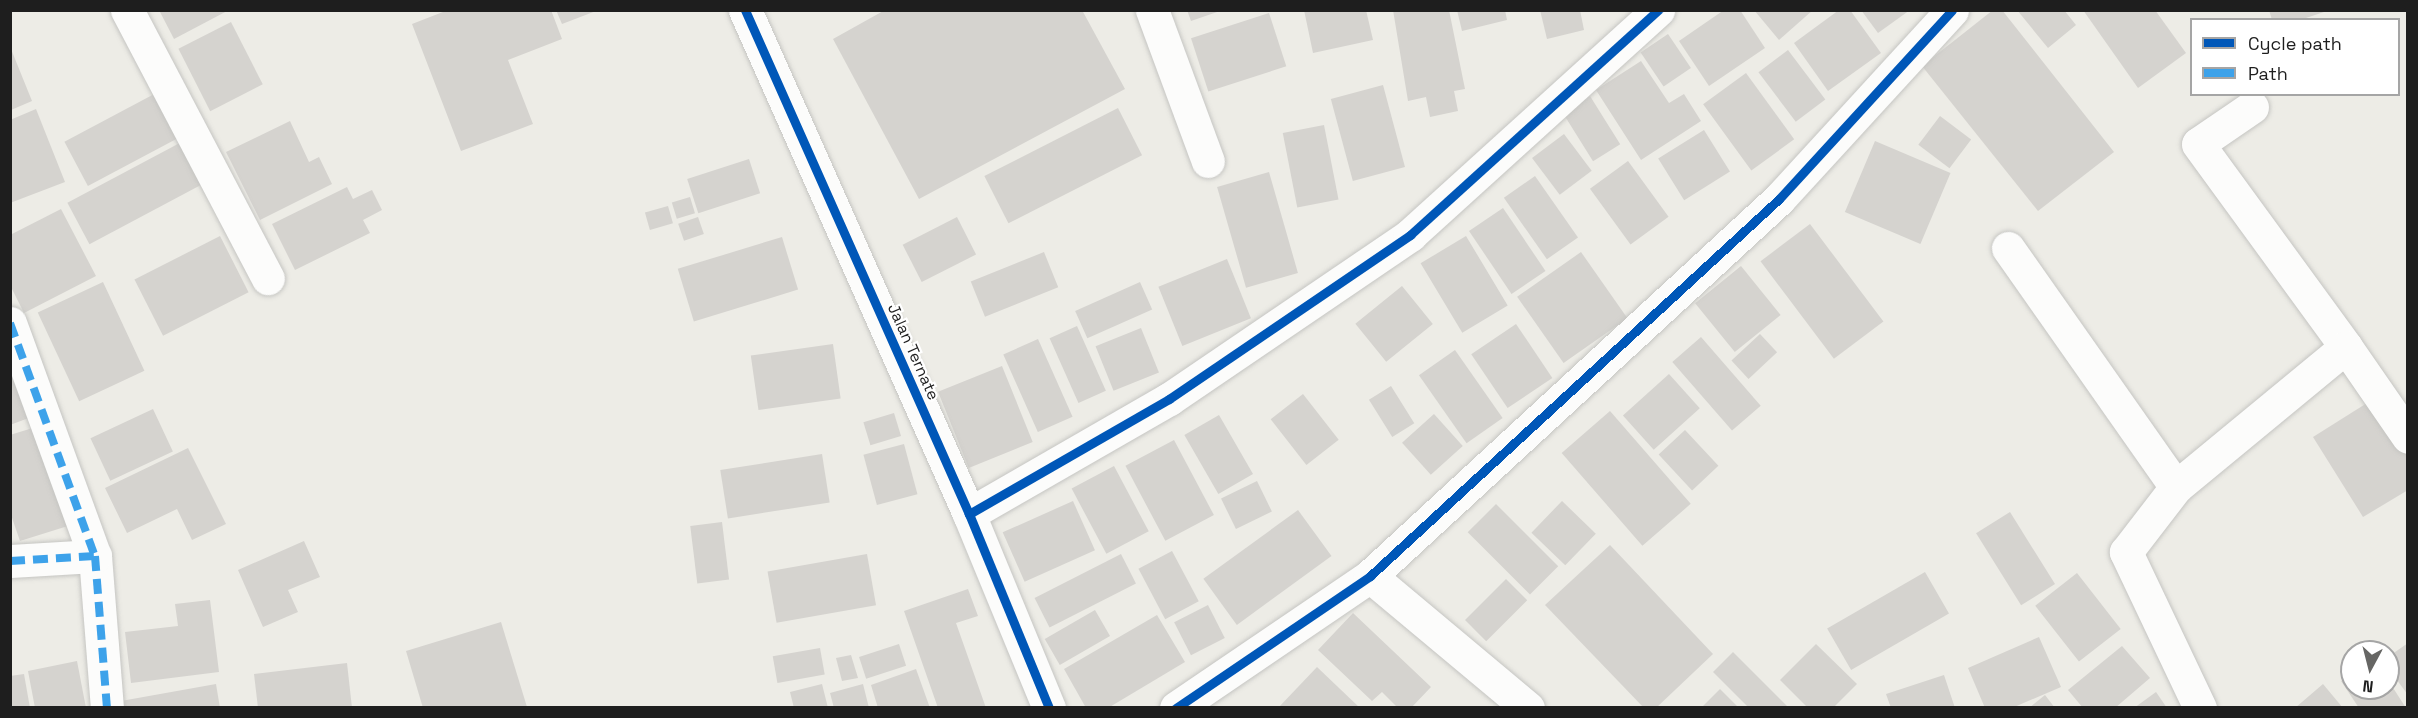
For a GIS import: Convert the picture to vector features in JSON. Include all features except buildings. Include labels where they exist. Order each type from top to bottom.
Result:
[{"type":"street","points":[[127,10],[268,278]]},
{"type":"street","name":"Jalan Ternate","points":[[746,10],[969,514],[1048,708]]},
{"type":"street","points":[[1152,10],[1208,161]]},
{"type":"street","points":[[969,514],[1169,399],[1410,235],[1658,10]]},
{"type":"street","points":[[1176,708],[1370,576],[1779,200],[1952,10]]},
{"type":"street","points":[[2252,106],[2198,144],[2408,436]]},
{"type":"street","points":[[2008,248],[2176,487]]},
{"type":"street","points":[[10,323],[95,556],[107,708]]},
{"type":"street","points":[[2200,708],[2126,552],[2176,487],[2346,347]]},
{"type":"street","points":[[10,561],[95,556]]},
{"type":"street","points":[[1370,576],[1528,708]]},
{"type":"marked path","points":[[10,323],[95,556],[107,708]]},
{"type":"marked path","points":[[10,561],[95,556]]},
{"type":"cycle path","points":[[745,10],[969,514],[1049,708]]},
{"type":"cycle path","points":[[969,514],[1169,399],[1410,235],[1658,10]]},
{"type":"cycle path","points":[[1176,708],[1370,576],[1779,199],[1952,10]]}]
